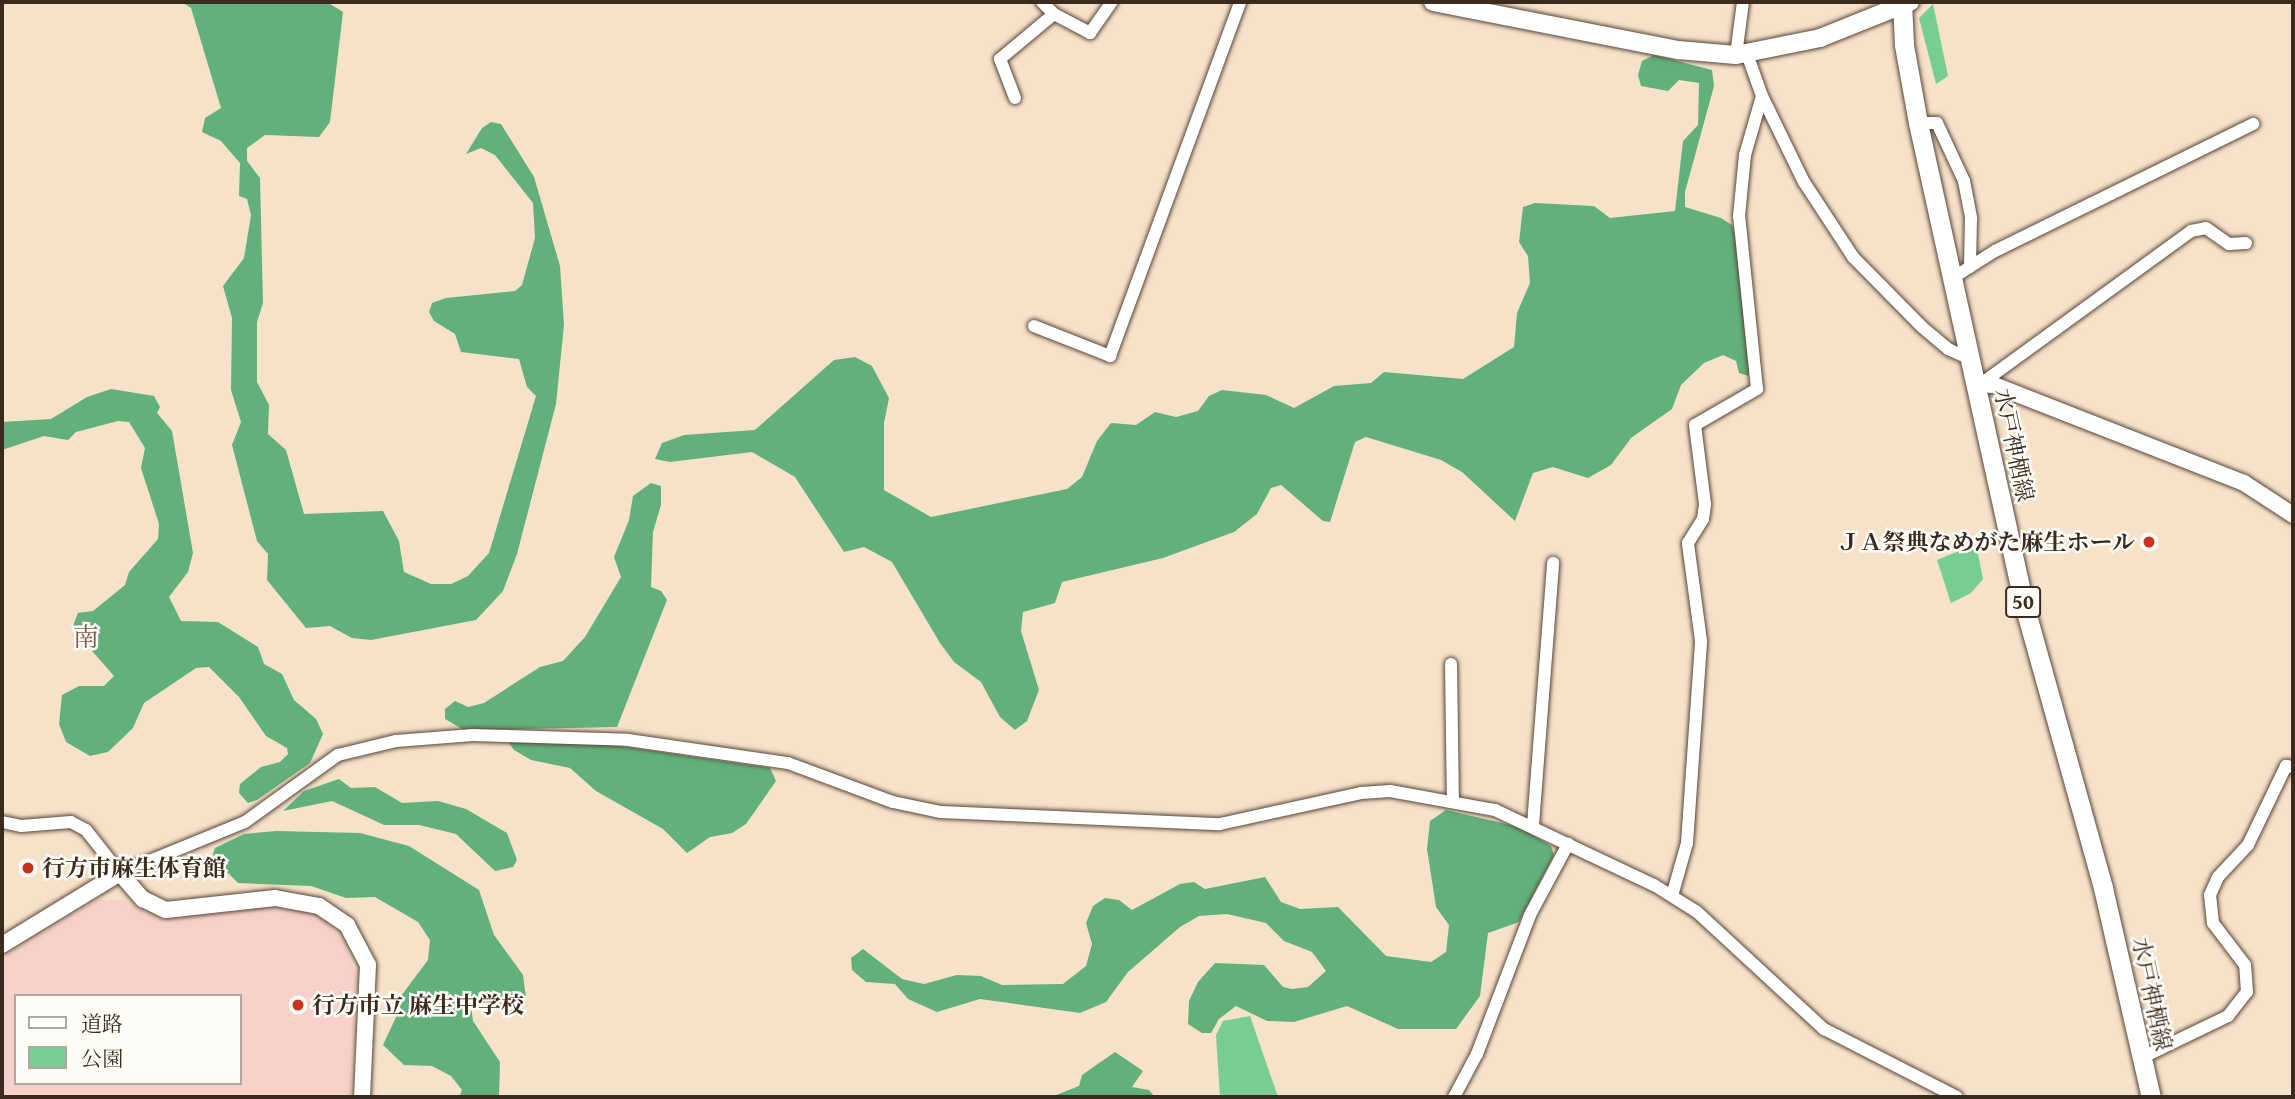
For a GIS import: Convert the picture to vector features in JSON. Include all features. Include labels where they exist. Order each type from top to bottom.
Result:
[{"type":"main road","points":[[1433,2],[1500,8],[1678,50],[1742,55],[1820,38],[1905,3]]},
{"type":"main road","name":"水戸神栖線","points":[[1905,3],[1918,123],[1951,279],[1970,359],[1979,383],[2038,666],[2103,888],[2151,1097]]},
{"type":"street","points":[[1042,2],[1054,14],[1090,33],[1112,2]]},
{"type":"street","points":[[1034,327],[1110,356],[1240,2]]},
{"type":"street","points":[[1743,2],[1742,55],[1804,182],[1867,275],[1948,349],[1970,359]]},
{"type":"street","points":[[1015,98],[1000,59],[1054,14]]},
{"type":"street","points":[[1672,896],[1687,843],[1701,641],[1688,543],[1703,519],[1705,504],[1695,425],[1757,389],[1739,216],[1745,155],[1762,96]]},
{"type":"street","points":[[1918,123],[1937,123],[1964,181],[1972,226],[1970,267]]},
{"type":"street","points":[[1951,279],[2253,124]]},
{"type":"street","points":[[1979,383],[2191,231],[2206,228],[2229,244],[2246,243]]},
{"type":"street","points":[[1979,383],[2244,483],[2293,516]]},
{"type":"street","points":[[1533,825],[1553,563]]},
{"type":"street","points":[[1451,664],[1453,803]]},
{"type":"street","points":[[2,945],[120,873],[245,822],[338,755],[396,741],[473,735],[628,740],[788,763],[892,802],[941,812],[1193,825],[1251,819],[1361,793],[1390,791],[1495,810],[1533,825],[1672,896],[1697,912],[1807,1017],[1841,1039],[1957,1097]]},
{"type":"street","points":[[2141,1058],[2228,1016],[2247,992],[2248,973],[2213,923],[2210,895],[2218,877],[2248,845],[2286,766],[2293,767]]},
{"type":"street","points":[[2,822],[21,826],[71,822],[86,831],[143,899],[166,909],[289,898],[326,909],[347,925],[361,947],[369,972],[362,1097]]},
{"type":"street","points":[[1454,1097],[1477,1054],[1530,915],[1568,844]]},
{"type":"shaded area","name":"行方市立 麻生中学校","points":[[97,900],[122,900],[160,919],[275,905],[311,910],[323,918],[345,944],[356,975],[351,1097],[2,1097],[2,958]]},
{"type":"green space","points":[[182,2],[327,2],[343,12],[330,122],[319,137],[265,135],[247,148],[247,161],[260,178],[263,303],[257,322],[257,382],[269,405],[268,434],[286,450],[304,514],[383,511],[399,541],[404,572],[431,584],[451,584],[468,576],[489,553],[536,396],[527,387],[519,359],[461,352],[455,334],[434,321],[429,312],[432,303],[446,298],[515,291],[522,285],[535,238],[533,203],[495,155],[481,148],[466,154],[482,128],[491,122],[501,124],[534,177],[560,266],[564,325],[556,404],[517,554],[503,591],[476,620],[371,640],[352,638],[330,626],[306,628],[267,580],[268,554],[257,541],[232,445],[241,422],[231,390],[232,318],[223,286],[244,258],[251,215],[247,199],[239,196],[240,163],[221,141],[202,132],[205,118],[221,108],[191,8]]},
{"type":"green space","points":[[1933,4],[1948,76],[1936,84],[1919,18]]},
{"type":"green space","points":[[1654,55],[1712,70],[1714,86],[1685,192],[1685,207],[1721,218],[1732,225],[1736,236],[1751,370],[1748,376],[1739,373],[1736,361],[1723,355],[1704,363],[1681,385],[1672,409],[1631,438],[1611,465],[1588,478],[1553,467],[1533,473],[1515,521],[1462,472],[1441,460],[1366,437],[1355,442],[1330,522],[1323,521],[1281,485],[1271,488],[1257,514],[1234,532],[1163,558],[1062,582],[1055,603],[1023,612],[1021,631],[1039,690],[1027,721],[1015,730],[1000,717],[981,682],[954,662],[940,643],[892,562],[864,547],[844,552],[795,477],[752,452],[670,462],[655,459],[662,443],[684,435],[755,430],[834,360],[855,357],[872,366],[889,398],[884,423],[884,490],[931,517],[1067,489],[1082,477],[1097,441],[1111,423],[1136,425],[1155,412],[1176,417],[1198,411],[1209,396],[1222,390],[1266,395],[1294,408],[1334,386],[1371,383],[1384,372],[1463,379],[1514,347],[1517,313],[1530,283],[1528,256],[1519,242],[1523,207],[1535,203],[1594,206],[1610,218],[1675,211],[1683,141],[1698,125],[1699,83],[1679,80],[1668,91],[1641,86],[1638,75],[1642,61]]},
{"type":"green space","points":[[111,389],[154,396],[160,407],[157,413],[172,431],[193,553],[188,572],[169,597],[181,621],[218,622],[258,647],[264,664],[282,674],[294,700],[316,719],[323,734],[310,763],[257,800],[248,803],[239,793],[240,784],[261,767],[280,762],[288,754],[287,748],[266,736],[239,697],[209,667],[196,668],[144,703],[133,728],[108,752],[90,756],[66,742],[59,724],[62,695],[79,686],[104,686],[114,676],[73,626],[78,613],[93,611],[125,585],[129,572],[158,539],[159,524],[141,468],[145,448],[129,422],[118,421],[76,432],[68,440],[44,436],[2,450],[2,422],[51,419],[87,397]]},
{"type":"green space","points":[[651,483],[661,486],[661,505],[653,532],[651,587],[661,591],[667,600],[617,727],[464,730],[445,719],[445,709],[455,701],[468,707],[484,703],[540,667],[563,661],[585,637],[621,577],[614,557],[629,520],[633,496]]},
{"type":"green space","points":[[1976,544],[1983,579],[1971,593],[1951,603],[1937,560]]},
{"type":"green space","points":[[572,739],[770,768],[776,781],[746,824],[732,833],[710,837],[687,853],[663,829],[596,791],[570,768],[531,760],[514,750],[507,740]]},
{"type":"green space","points":[[339,779],[351,788],[375,787],[402,803],[438,801],[466,809],[507,833],[517,860],[513,867],[495,871],[456,834],[419,825],[384,825],[332,801],[283,811],[304,791]]},
{"type":"green space","points":[[1446,810],[1519,827],[1551,846],[1554,855],[1519,922],[1488,933],[1480,996],[1456,1029],[1398,1029],[1347,1006],[1294,1022],[1267,1021],[1236,1006],[1219,1019],[1211,1033],[1202,1033],[1188,1024],[1189,1001],[1198,982],[1215,963],[1264,965],[1283,987],[1292,989],[1308,987],[1326,971],[1312,952],[1284,941],[1266,923],[1227,914],[1199,916],[1180,927],[1128,972],[1106,1002],[1080,1013],[980,999],[937,1012],[908,999],[895,984],[866,982],[852,970],[851,958],[863,949],[902,979],[924,984],[957,975],[981,976],[1002,985],[1063,984],[1086,966],[1092,944],[1086,923],[1093,906],[1105,898],[1119,900],[1132,910],[1180,884],[1194,882],[1205,889],[1265,877],[1281,902],[1300,909],[1338,907],[1386,956],[1431,962],[1446,952],[1449,925],[1436,907],[1427,849],[1430,821]]},
{"type":"green space","points":[[276,831],[360,833],[409,846],[479,890],[494,935],[523,975],[526,998],[515,1010],[490,999],[471,1006],[473,1021],[500,1062],[499,1097],[459,1097],[462,1090],[451,1076],[432,1066],[404,1065],[383,1045],[397,1015],[398,1000],[428,960],[430,940],[418,922],[375,897],[346,898],[311,886],[238,883],[212,857],[215,848],[244,834]]},
{"type":"green space","points":[[1250,1016],[1278,1097],[1220,1097],[1216,1035],[1223,1021]]},
{"type":"green space","points":[[1115,1052],[1143,1071],[1132,1087],[1149,1090],[1155,1097],[1051,1097],[1079,1086],[1082,1075]]},
{"type":"place","name":"ＪＡ祭典なめがた麻生ホール","points":[[2149,542]]},
{"type":"place","name":"行方市麻生体育館","points":[[28,868]]},
{"type":"place","name":"行方市立 麻生中学校","points":[[298,1005]]},
{"type":"district","name":"南","points":[[86,637]]}]
